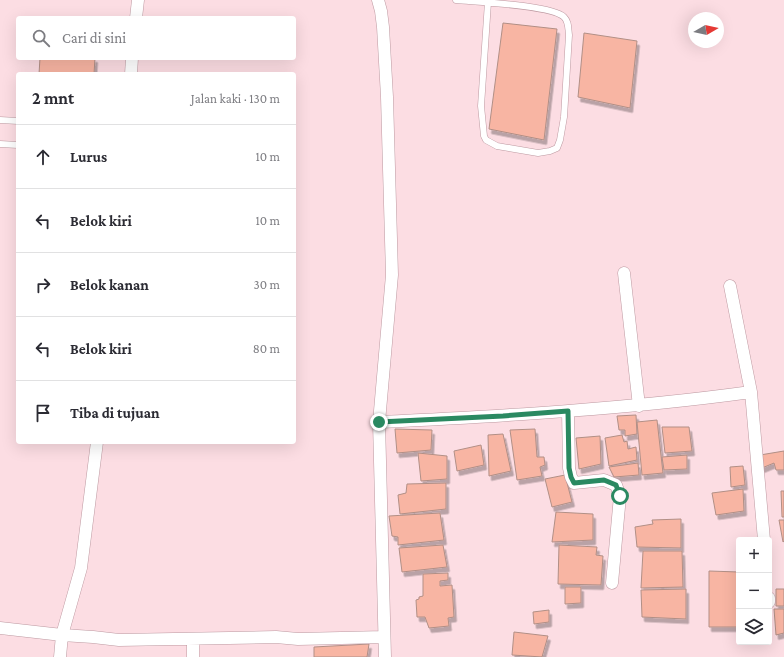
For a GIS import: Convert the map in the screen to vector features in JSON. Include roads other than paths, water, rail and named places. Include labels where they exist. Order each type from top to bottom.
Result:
[{"type":"street","points":[[136,16],[138,0]]},
{"type":"street","points":[[378,0],[383,27],[387,97],[392,275],[379,422],[385,657]]},
{"type":"street","points":[[132,60],[132,72]]},
{"type":"street","points":[[624,273],[639,406]]},
{"type":"street","points":[[730,286],[751,392],[764,537]]},
{"type":"street","points":[[379,422],[503,416],[639,406],[751,392]]},
{"type":"street","points":[[568,411],[569,468],[574,483],[604,480],[616,485],[620,496],[612,583]]},
{"type":"street","points":[[60,657],[62,636],[81,568],[98,444]]},
{"type":"street","points":[[0,628],[62,636],[119,640],[276,637],[298,639],[384,638]]},
{"type":"street","points":[[193,639],[193,657]]},
{"type":"lane","points":[[456,0],[488,1],[525,6],[559,14],[564,17],[568,23],[569,35],[564,117],[557,148],[538,153],[497,146],[486,140],[482,126],[481,106],[488,1]]},
{"type":"lane","points":[[0,120],[16,121]]},
{"type":"lane","points":[[0,144],[16,144]]}]
